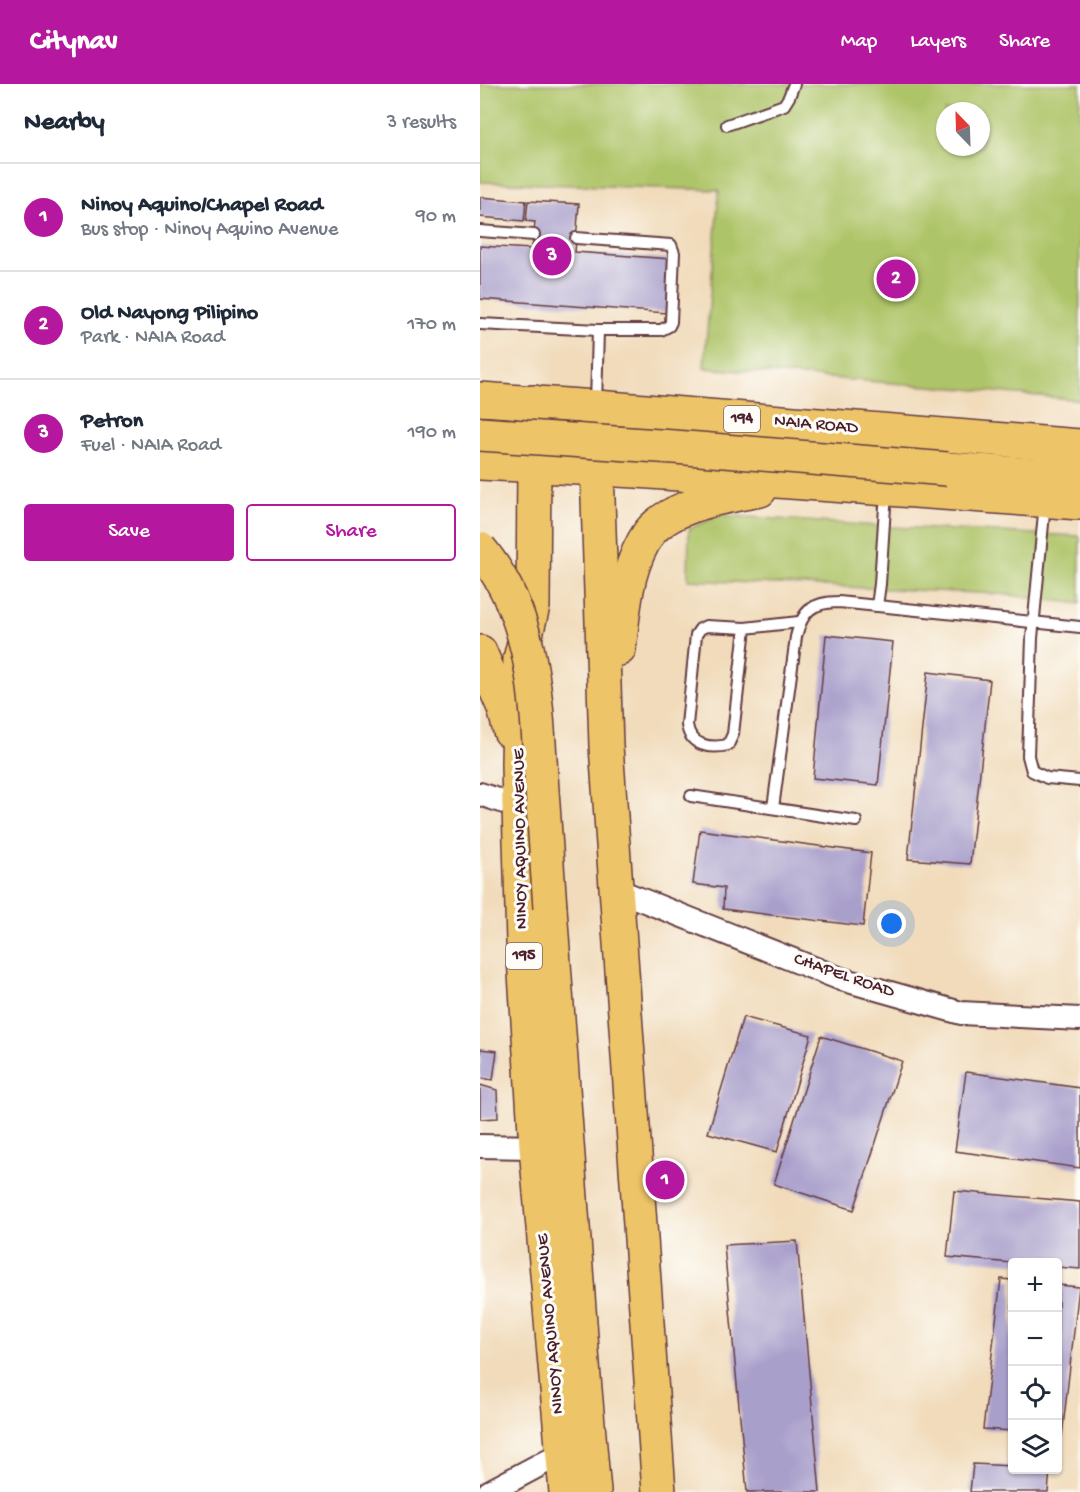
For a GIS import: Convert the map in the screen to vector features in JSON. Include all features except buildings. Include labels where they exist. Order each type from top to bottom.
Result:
[{"type":"main road","name":"NAIA ROAD","points":[[480,399],[1080,446]]},
{"type":"main road","name":"NINOY AQUINO AVENUE","points":[[534,402],[533,606],[520,659],[519,807],[523,942],[536,1147],[566,1492]]},
{"type":"main road","points":[[596,407],[606,746],[659,1492]]},
{"type":"main road","points":[[480,434],[1080,478]]},
{"type":"main road","points":[[480,463],[597,468],[1080,503]]},
{"type":"main road","points":[[606,746],[628,587],[637,555],[650,532],[686,508],[708,501],[806,482]]},
{"type":"main road","points":[[480,537],[504,562],[533,606]]},
{"type":"main road","points":[[480,549],[492,563],[510,595],[526,639],[534,682],[594,1492]]},
{"type":"main road","points":[[480,652],[504,708],[518,764]]},
{"type":"street","points":[[480,794],[519,807]]},
{"type":"street","name":"CHAPEL ROAD","points":[[617,890],[841,979],[961,1013],[1080,1019]]},
{"type":"street","points":[[480,1146],[536,1147]]},
{"type":"street","points":[[489,1492],[562,1453]]},
{"type":"lane","points":[[727,125],[784,105],[794,84]]},
{"type":"lane","points":[[480,231],[534,235]]},
{"type":"lane","points":[[480,324],[598,330],[661,330],[669,326],[674,254],[671,245],[576,238]]},
{"type":"lane","points":[[596,407],[598,330]]},
{"type":"lane","points":[[877,606],[886,488]]},
{"type":"lane","points":[[1045,500],[1033,623],[1028,756],[1032,771],[1047,778],[1080,781]]},
{"type":"lane","points":[[773,808],[795,637],[799,622],[815,605],[839,602],[1080,627]]},
{"type":"lane","points":[[745,628],[733,734],[728,745],[715,748],[695,742],[688,734],[687,726],[696,635],[700,628],[706,626],[745,628],[799,622]]},
{"type":"lane","points":[[691,796],[856,820]]},
{"type":"green space","points":[[480,84],[1080,84],[1080,400],[704,368],[719,190],[480,182]]},
{"type":"green space","points":[[721,515],[891,527],[1080,536],[1080,604],[1000,594],[688,580],[689,529]]},
{"type":"place","name":"Petron","points":[[552,256]]},
{"type":"place","name":"Old Nayong Pilipino","points":[[896,279]]},
{"type":"place","name":"Ninoy Aquino/Chapel Road","points":[[665,1180]]}]
